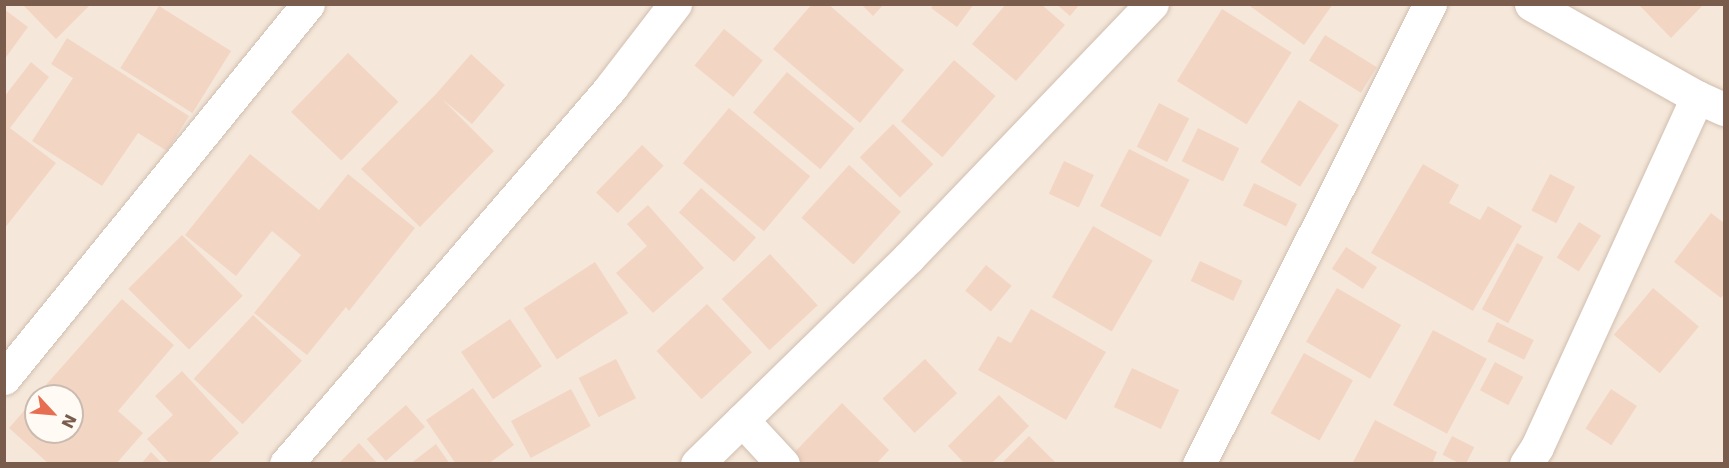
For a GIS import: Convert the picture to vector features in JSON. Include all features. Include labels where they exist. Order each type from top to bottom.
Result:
[{"type":"street","points":[[4,378],[308,4]]},
{"type":"street","points":[[286,464],[611,87],[675,4]]},
{"type":"street","points":[[697,464],[909,257],[1152,4]]},
{"type":"street","points":[[1198,464],[1430,4]]},
{"type":"street","points":[[1526,464],[1537,447],[1711,103],[1531,4]]},
{"type":"street","points":[[742,420],[783,464]]},
{"type":"shaded area","points":[[4,5],[1724,5],[1724,463],[5,463]]},
{"type":"building","points":[[22,4],[91,4],[56,39]]},
{"type":"building","points":[[812,4],[828,4],[904,70],[860,123],[773,49]]},
{"type":"building","points":[[861,4],[884,4],[873,16]]},
{"type":"building","points":[[934,4],[974,4],[957,27],[931,8]]},
{"type":"building","points":[[1006,4],[1041,4],[1065,25],[1016,81],[972,44]]},
{"type":"building","points":[[1056,4],[1080,4],[1070,16]]},
{"type":"building","points":[[1247,4],[1333,4],[1304,45]]},
{"type":"building","points":[[1638,4],[1704,4],[1671,38]]},
{"type":"building","points":[[159,6],[231,51],[192,113],[120,68]]},
{"type":"building","points":[[4,9],[28,27],[4,60]]},
{"type":"building","points":[[1222,9],[1292,52],[1246,125],[1177,81]]},
{"type":"building","points":[[724,29],[763,60],[733,97],[694,66]]},
{"type":"building","points":[[1325,35],[1377,67],[1361,93],[1309,60]]},
{"type":"building","points":[[67,38],[189,116],[167,151],[138,133],[102,186],[32,141],[73,78],[51,64]]},
{"type":"building","points":[[348,53],[398,102],[341,161],[291,112]]},
{"type":"building","points":[[471,54],[505,85],[472,124],[442,99],[494,151],[420,227],[361,169],[436,94]]},
{"type":"building","points":[[954,60],[996,96],[942,157],[901,121]]},
{"type":"building","points":[[31,62],[49,77],[10,128],[56,163],[4,229],[4,97]]},
{"type":"building","points":[[787,72],[854,129],[820,169],[753,113]]},
{"type":"building","points":[[1299,100],[1339,125],[1300,187],[1260,162]]},
{"type":"building","points":[[1159,103],[1189,118],[1167,162],[1137,147]]},
{"type":"building","points":[[729,108],[810,176],[764,231],[683,163]]},
{"type":"building","points":[[893,124],[933,164],[900,198],[860,157]]},
{"type":"building","points":[[1198,128],[1239,148],[1223,181],[1182,161]]},
{"type":"building","points":[[642,145],[664,166],[618,213],[596,192]]},
{"type":"building","points":[[1129,149],[1190,180],[1161,237],[1100,206]]},
{"type":"building","points":[[250,154],[319,210],[348,174],[415,228],[349,311],[346,307],[307,355],[254,313],[301,255],[272,231],[236,276],[185,235]]},
{"type":"building","points":[[1064,161],[1094,175],[1079,208],[1049,194]]},
{"type":"building","points":[[1423,164],[1459,185],[1449,203],[1480,220],[1488,206],[1522,226],[1473,311],[1371,253]]},
{"type":"building","points":[[849,165],[901,212],[854,265],[801,218]]},
{"type":"building","points":[[1550,174],[1575,187],[1556,223],[1531,211]]},
{"type":"building","points":[[1254,183],[1297,204],[1286,227],[1243,205]]},
{"type":"building","points":[[701,188],[756,238],[734,262],[679,213]]},
{"type":"building","points":[[648,205],[704,268],[653,313],[616,273],[647,246],[627,224]]},
{"type":"building","points":[[1711,213],[1724,223],[1724,294],[1721,298],[1674,262]]},
{"type":"building","points":[[1579,222],[1601,236],[1579,271],[1557,258]]},
{"type":"building","points":[[1093,226],[1153,260],[1112,332],[1052,297]]},
{"type":"building","points":[[182,235],[243,296],[189,350],[128,289]]},
{"type":"building","points":[[1517,243],[1543,257],[1508,323],[1482,309]]},
{"type":"building","points":[[1346,247],[1377,267],[1363,289],[1332,269]]},
{"type":"building","points":[[770,254],[818,305],[769,350],[722,299]]},
{"type":"building","points":[[1200,261],[1243,281],[1233,301],[1191,281]]},
{"type":"building","points":[[595,262],[628,313],[557,359],[524,308]]},
{"type":"building","points":[[986,265],[1012,286],[991,311],[965,291]]},
{"type":"building","points":[[1337,288],[1401,325],[1370,379],[1306,342]]},
{"type":"building","points":[[1653,288],[1699,327],[1660,373],[1614,335]]},
{"type":"building","points":[[122,299],[174,345],[118,411],[143,433],[116,464],[49,464],[27,444],[84,444],[84,384],[47,384]]},
{"type":"building","points":[[707,304],[752,352],[702,399],[657,351]]},
{"type":"building","points":[[1031,309],[1106,352],[1066,420],[978,370],[998,336],[1011,343]]},
{"type":"building","points":[[253,315],[302,361],[243,424],[194,379]]},
{"type":"building","points":[[510,319],[542,366],[493,399],[461,352]]},
{"type":"building","points":[[1497,322],[1534,340],[1524,360],[1487,342]]},
{"type":"building","points":[[1433,330],[1487,359],[1447,434],[1393,405]]},
{"type":"building","points":[[1304,353],[1353,380],[1320,440],[1271,413]]},
{"type":"building","points":[[616,359],[636,398],[599,417],[579,378]]},
{"type":"building","points":[[925,359],[957,393],[915,433],[883,399]]},
{"type":"building","points":[[1495,362],[1523,377],[1508,405],[1480,390]]},
{"type":"building","points":[[1132,368],[1179,390],[1161,429],[1114,407]]},
{"type":"building","points":[[182,371],[239,433],[207,464],[170,464],[147,439],[173,415],[155,396]]},
{"type":"building","points":[[473,388],[514,445],[488,464],[456,464],[426,420]]},
{"type":"building","points":[[571,389],[591,426],[531,458],[511,421]]},
{"type":"building","points":[[1611,389],[1637,406],[1611,445],[1585,428]]},
{"type":"building","points":[[999,395],[1029,426],[991,464],[965,464],[948,446]]},
{"type":"building","points":[[842,403],[889,450],[876,464],[790,464],[787,460]]},
{"type":"building","points":[[406,405],[425,427],[386,461],[367,439]]},
{"type":"building","points":[[24,411],[24,442],[9,428]]},
{"type":"building","points":[[1375,420],[1437,452],[1432,464],[1353,462]]},
{"type":"building","points":[[1029,436],[1057,464],[1001,464]]},
{"type":"building","points":[[1452,436],[1474,447],[1466,464],[1461,464],[1442,455]]},
{"type":"building","points":[[359,443],[378,464],[338,464]]},
{"type":"building","points":[[436,444],[450,464],[410,464]]},
{"type":"building","points":[[151,452],[163,464],[141,464]]}]
